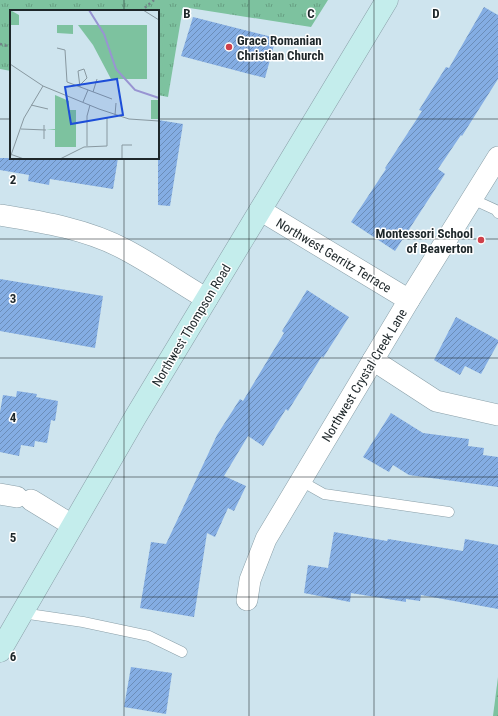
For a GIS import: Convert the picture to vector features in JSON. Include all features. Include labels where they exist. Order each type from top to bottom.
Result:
[{"type":"street","name":"Northwest Thompson Road","points":[[0,652],[72,525],[386,0]]},
{"type":"street","name":"Northwest Crystal Creek Lane","points":[[247,600],[250,580],[266,539],[409,300],[498,157]]},
{"type":"street","name":"Northwest Gerritz Terrace","points":[[260,210],[409,300]]},
{"type":"street","points":[[0,215],[69,228],[92,235],[126,250],[207,300]]},
{"type":"street","points":[[373,360],[436,401],[498,416]]},
{"type":"street","points":[[16,497],[72,525]]},
{"type":"lane","points":[[472,199],[497,211]]},
{"type":"lane","points":[[301,481],[324,494],[449,512]]},
{"type":"lane","points":[[22,613],[83,622],[149,636],[182,652]]},
{"type":"path","points":[[142,10],[154,0]]},
{"type":"path","points":[[0,44],[10,47]]},
{"type":"green space","points":[[0,0],[328,0],[311,27],[183,7],[168,97],[159,95],[159,10],[10,10],[10,71],[0,69]]},
{"type":"green space","points":[[498,677],[498,716],[493,716]]},
{"type":"building","points":[[484,7],[498,15],[498,79],[462,136],[461,135],[438,169],[445,174],[395,251],[351,222],[422,111],[419,110],[446,67],[449,68]]},
{"type":"building","name":"Grace Romanian Christian Church","points":[[193,17],[276,38],[265,78],[181,56]]},
{"type":"building","points":[[159,120],[183,124],[170,206],[158,205]]},
{"type":"building","points":[[0,158],[118,159],[113,189],[50,179],[49,185],[28,181],[29,175],[0,170]]},
{"type":"building","points":[[0,279],[103,296],[95,348],[0,331]]},
{"type":"building","points":[[307,290],[349,317],[323,358],[322,356],[288,411],[286,409],[263,446],[248,436],[224,476],[246,486],[234,511],[228,508],[215,537],[207,533],[194,617],[140,608],[151,542],[166,544],[217,435],[240,399],[243,401],[284,333],[282,331]]},
{"type":"building","points":[[456,317],[498,340],[498,343],[481,374],[465,366],[460,375],[434,360]]},
{"type":"building","points":[[17,391],[37,394],[36,397],[58,401],[55,421],[51,420],[47,443],[35,441],[34,447],[21,445],[19,456],[0,452],[0,412],[3,395],[16,397]]},
{"type":"building","points":[[391,413],[423,433],[469,439],[468,446],[484,448],[483,455],[498,457],[498,487],[409,475],[393,465],[389,472],[363,457]]},
{"type":"building","points":[[334,532],[463,551],[465,539],[498,545],[498,609],[421,595],[420,601],[406,599],[406,602],[351,593],[350,602],[304,593],[308,565],[328,568]]},
{"type":"building","points":[[131,667],[172,673],[166,714],[124,707]]},
{"type":"place","name":"Grace Romanian Christian Church","points":[[229,47]]},
{"type":"place","name":"Montessori School of Beaverton","points":[[481,240]]}]
